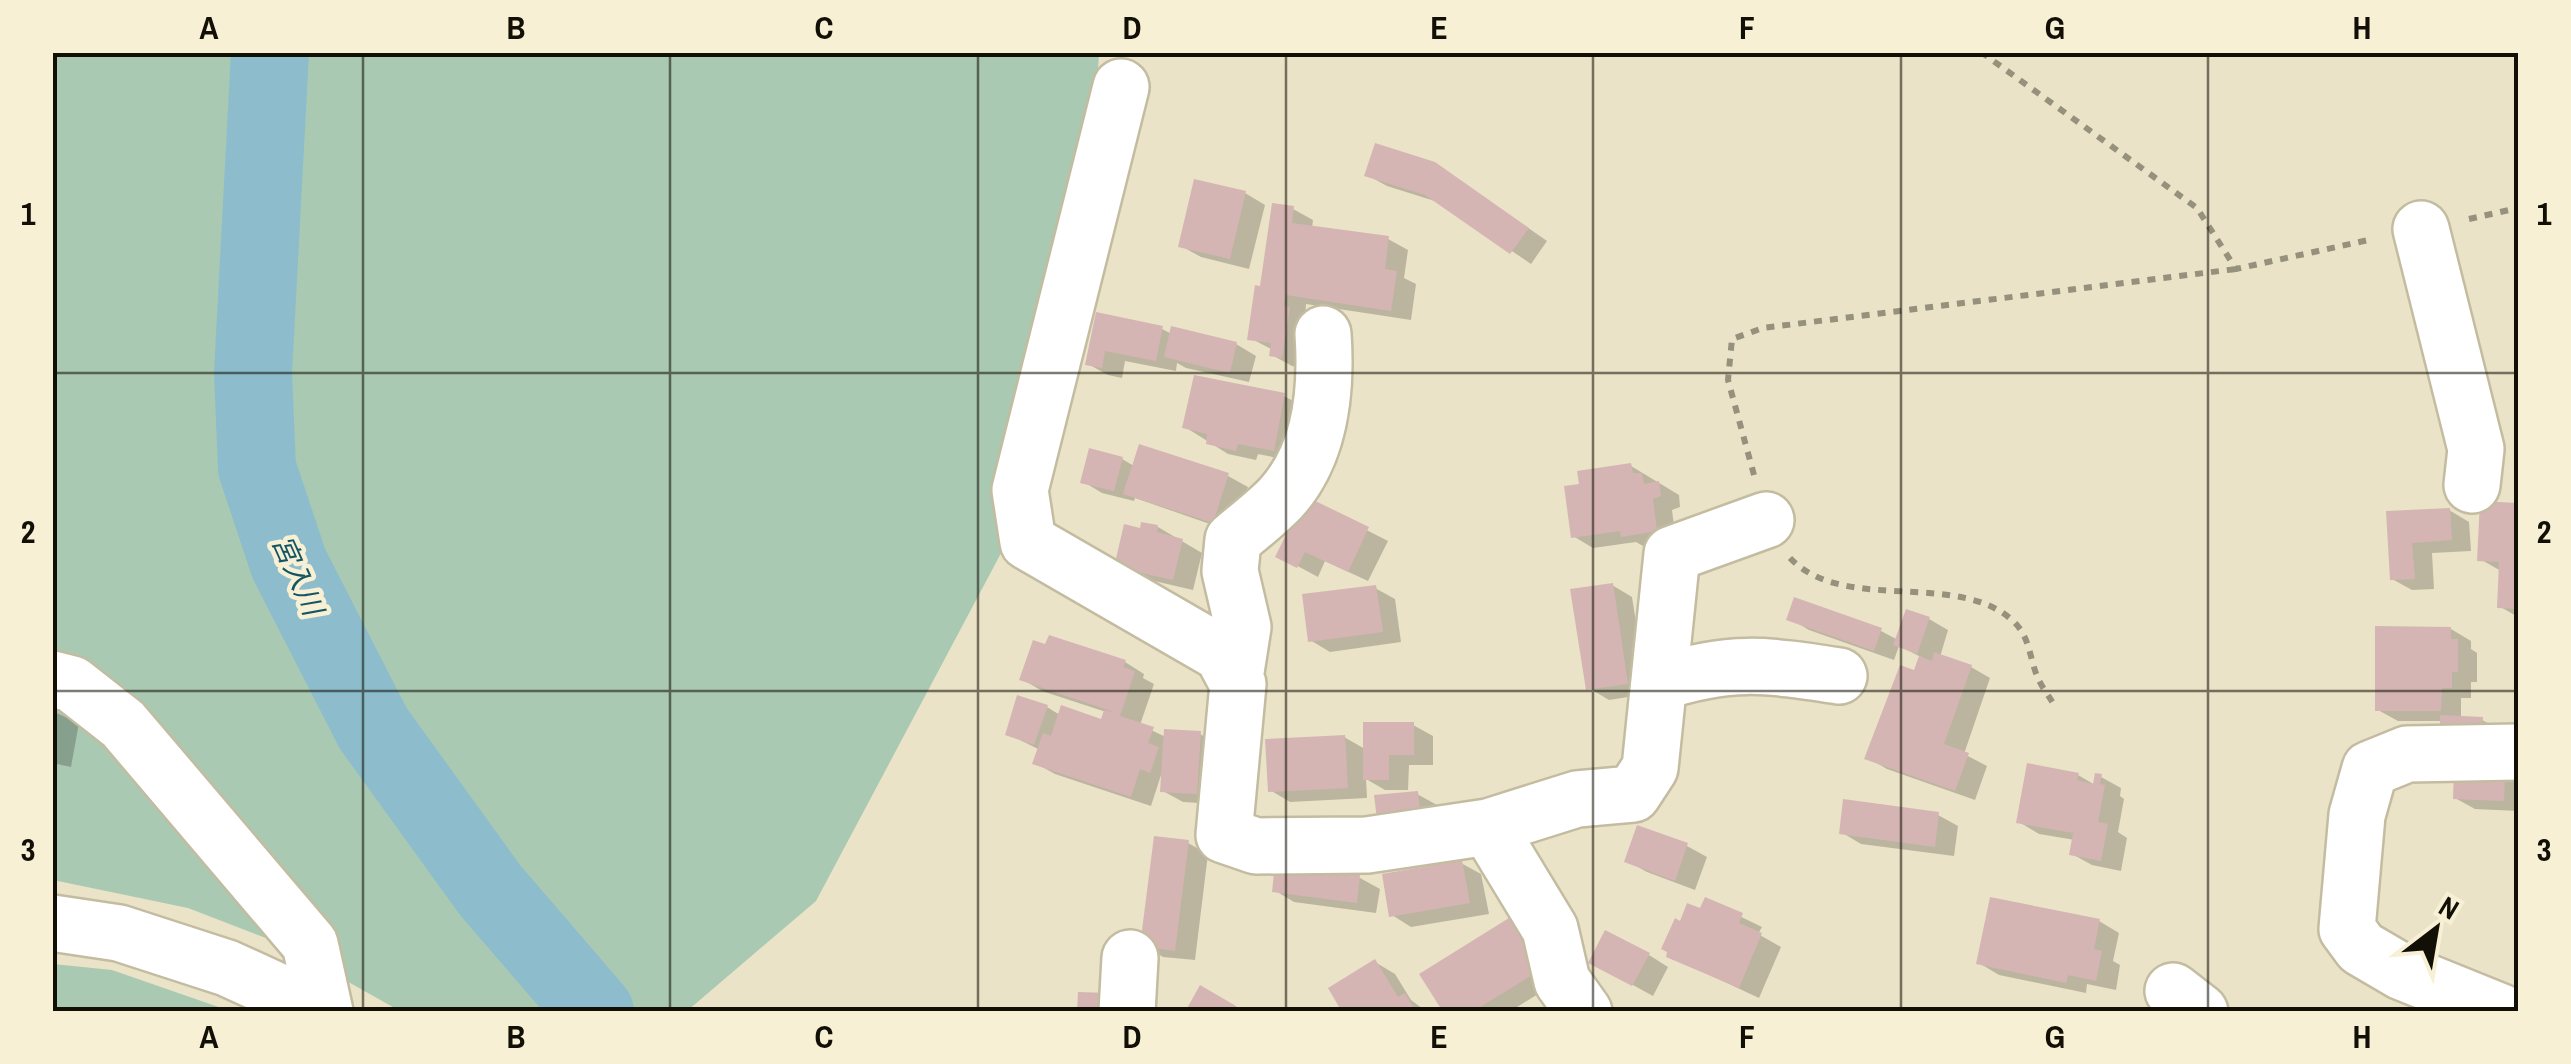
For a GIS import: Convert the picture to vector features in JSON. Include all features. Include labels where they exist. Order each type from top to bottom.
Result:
[{"type":"street","points":[[1121,87],[1020,490],[1028,542],[1222,654],[1238,684],[1224,835],[1256,846],[1367,845],[1488,827],[1577,799],[1633,794],[1650,768],[1672,554],[1766,520]]},
{"type":"street","points":[[2421,229],[2476,449],[2472,485]]},
{"type":"street","points":[[1235,678],[1243,626],[1230,570],[1233,540],[1281,498],[1311,456],[1326,372],[1322,334]]},
{"type":"street","points":[[1659,683],[1701,669],[1763,665],[1840,676]]},
{"type":"street","points":[[52,679],[72,684],[123,724],[310,944],[324,1012]]},
{"type":"street","points":[[2501,1012],[2402,972],[2360,948],[2347,929],[2357,816],[2370,769],[2406,754],[2518,752]]},
{"type":"street","points":[[1488,827],[1550,930],[1562,980],[1584,1012]]},
{"type":"street","points":[[52,923],[119,933],[209,962],[324,1012]]},
{"type":"street","points":[[1127,1012],[1130,958]]},
{"type":"path","points":[[1981,52],[2196,208],[2236,268]]},
{"type":"path","points":[[2053,703],[2036,676],[2030,645],[2013,621],[1982,602],[1827,581],[1802,570],[1778,545],[1766,520],[1728,380],[1732,339],[1763,328],[2236,268],[2518,208]]},
{"type":"green space","points":[[52,53],[1099,53],[1097,89],[1008,540],[816,901],[687,1011],[400,1011],[279,943],[188,908],[53,880]]},
{"type":"green space","points":[[53,964],[112,970],[230,1011],[53,1011]]},
{"type":"building","points":[[1375,143],[1435,162],[1529,228],[1510,254],[1425,195],[1364,176]]},
{"type":"building","points":[[1194,179],[1246,191],[1230,259],[1178,247]]},
{"type":"building","points":[[1272,203],[1294,206],[1292,223],[1389,236],[1385,269],[1397,271],[1391,311],[1286,295],[1284,306],[1290,307],[1282,358],[1269,356],[1271,343],[1247,340],[1255,285],[1260,286]]},
{"type":"building","points":[[1096,312],[1163,326],[1156,361],[1105,351],[1102,368],[1085,365]]},
{"type":"building","points":[[1171,326],[1237,342],[1230,373],[1164,357]]},
{"type":"building","points":[[1194,375],[1285,393],[1274,451],[1238,444],[1236,451],[1206,444],[1207,434],[1182,428]]},
{"type":"building","points":[[1139,444],[1229,473],[1213,523],[1123,494]]},
{"type":"building","points":[[1089,448],[1123,457],[1114,491],[1080,483]]},
{"type":"building","points":[[1631,463],[1633,473],[1642,473],[1644,484],[1659,481],[1661,496],[1653,499],[1657,531],[1621,537],[1620,531],[1571,538],[1564,486],[1579,484],[1577,471]]},
{"type":"building","points":[[1305,496],[1369,527],[1348,572],[1305,552],[1297,568],[1275,557]]},
{"type":"building","points":[[2480,501],[2518,503],[2518,609],[2497,608],[2499,562],[2477,561]]},
{"type":"building","points":[[2450,508],[2452,540],[2412,543],[2415,579],[2390,580],[2386,511]]},
{"type":"building","points":[[1141,522],[1158,525],[1157,532],[1183,539],[1173,580],[1114,567],[1124,524],[1140,528]]},
{"type":"building","points":[[1613,583],[1628,684],[1586,690],[1570,589]]},
{"type":"building","points":[[1376,585],[1383,632],[1308,642],[1302,594]]},
{"type":"building","points":[[1794,597],[1882,628],[1874,651],[1786,620]]},
{"type":"building","points":[[1906,609],[1930,617],[1917,654],[1893,645]]},
{"type":"building","points":[[2375,626],[2451,627],[2451,639],[2458,639],[2458,672],[2452,672],[2452,688],[2442,688],[2441,711],[2375,711]]},
{"type":"building","points":[[1049,635],[1126,660],[1123,667],[1135,671],[1120,716],[1154,727],[1148,743],[1159,747],[1150,773],[1140,769],[1131,797],[1032,764],[1043,733],[1051,736],[1061,705],[1101,719],[1104,710],[1117,713],[1019,680],[1033,640],[1045,644]]},
{"type":"building","points":[[1934,652],[1972,665],[1944,744],[1969,753],[1955,791],[1864,759],[1900,665],[1914,670],[1919,656],[1932,661]]},
{"type":"building","points":[[1017,695],[1048,705],[1034,745],[1005,735]]},
{"type":"building","points":[[2440,715],[2483,717],[2482,732],[2440,730]]},
{"type":"building","points":[[1363,722],[1414,722],[1414,755],[1389,755],[1389,780],[1363,780]]},
{"type":"building","points":[[1164,729],[1201,731],[1197,794],[1160,792]]},
{"type":"building","points":[[1345,735],[1348,788],[1268,792],[1265,739]]},
{"type":"building","points":[[2027,763],[2079,773],[2077,780],[2093,784],[2095,773],[2102,774],[2100,784],[2105,785],[2098,822],[2108,824],[2101,861],[2069,855],[2073,833],[2016,823]]},
{"type":"building","points":[[2454,769],[2505,771],[2504,801],[2453,799]]},
{"type":"building","points":[[1418,791],[1421,823],[1378,827],[1374,795]]},
{"type":"building","points":[[1843,799],[1939,812],[1935,847],[1839,834]]},
{"type":"building","points":[[1637,825],[1688,843],[1675,881],[1624,862]]},
{"type":"building","points":[[1154,836],[1189,840],[1175,951],[1140,946]]},
{"type":"building","points":[[1462,860],[1470,903],[1389,917],[1382,874]]},
{"type":"building","points":[[1275,863],[1360,875],[1357,903],[1272,892]]},
{"type":"building","points":[[1705,897],[1743,913],[1739,923],[1762,933],[1739,988],[1666,957],[1667,952],[1661,949],[1675,918],[1680,921],[1687,903],[1700,908]]},
{"type":"building","points":[[1990,897],[2100,919],[2094,949],[2102,951],[2096,981],[2068,975],[2066,983],[1976,964]]},
{"type":"building","points":[[1509,918],[1540,970],[1472,1012],[1443,1012],[1419,974]]},
{"type":"building","points":[[1605,930],[1650,953],[1632,986],[1588,963]]},
{"type":"building","points":[[1375,959],[1398,997],[1405,993],[1416,1012],[1342,1012],[1328,988]]},
{"type":"building","points":[[1200,985],[1236,1006],[1240,1012],[1185,1012]]},
{"type":"building","points":[[1078,992],[1111,993],[1111,1012],[1077,1012]]},
{"type":"waterway","name":"宮入川","points":[[270,52],[253,373],[257,468],[289,564],[373,728],[490,890],[595,1012]]}]
